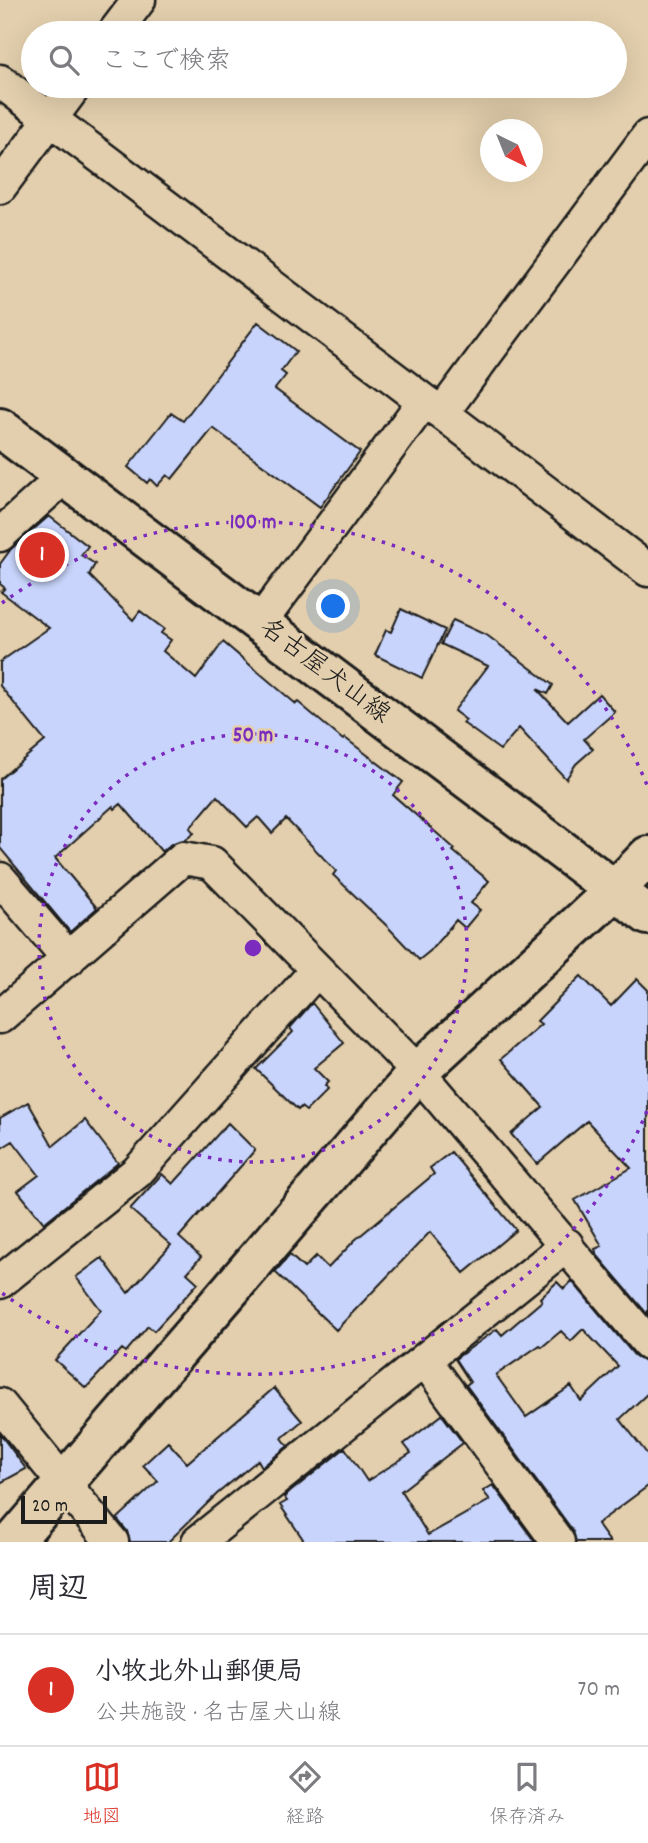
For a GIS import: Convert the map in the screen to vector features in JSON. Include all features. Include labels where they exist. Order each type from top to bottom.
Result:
[{"type":"street","points":[[123,21],[139,0]]},
{"type":"street","points":[[0,81],[21,97]]},
{"type":"street","points":[[22,98],[648,570]]},
{"type":"street","points":[[0,187],[66,98]]},
{"type":"street","points":[[259,624],[648,136]]},
{"type":"street","name":"名古屋犬山線","points":[[0,428],[648,915]]},
{"type":"street","points":[[0,535],[64,477]]},
{"type":"street","points":[[13,1542],[418,1072],[615,890],[648,856]]},
{"type":"street","points":[[0,1017],[183,858],[212,863],[418,1072],[648,1343]]},
{"type":"street","points":[[0,879],[69,959]]},
{"type":"street","points":[[0,1282],[137,1172],[317,970]]},
{"type":"street","points":[[198,1542],[567,1245]]},
{"type":"street","points":[[425,1360],[558,1542]]},
{"type":"street","points":[[0,1405],[112,1542]]},
{"type":"building","points":[[258,322],[296,351],[281,371],[286,375],[275,389],[360,452],[320,507],[213,428],[172,479],[167,475],[157,486],[150,479],[147,483],[128,467],[171,413],[183,421]]},
{"type":"building","points":[[49,516],[88,546],[81,555],[95,564],[89,575],[133,620],[140,611],[164,629],[161,633],[171,640],[163,651],[196,679],[223,642],[296,704],[298,702],[343,740],[345,738],[403,782],[393,795],[489,881],[471,903],[480,910],[465,928],[456,920],[419,960],[333,875],[336,871],[286,819],[272,833],[258,817],[247,827],[217,796],[190,828],[194,833],[185,840],[171,844],[162,852],[121,804],[115,809],[113,806],[55,858],[97,908],[70,932],[0,848],[0,779],[45,741],[0,686],[0,662],[49,628],[1,592],[5,588],[0,584],[0,564],[11,549]]},
{"type":"building","points":[[401,609],[445,630],[422,678],[375,655],[386,630],[391,632]]},
{"type":"building","points":[[453,620],[488,636],[553,685],[548,694],[537,689],[568,722],[599,694],[615,712],[584,739],[593,749],[576,764],[566,779],[519,728],[500,750],[463,723],[466,720],[454,711],[488,666],[441,644]]},
{"type":"building","points":[[581,976],[611,1006],[637,979],[648,990],[648,1315],[597,1255],[595,1249],[602,1246],[575,1200],[631,1168],[587,1121],[537,1164],[511,1134],[543,1107],[501,1059],[541,1024],[537,1021]]},
{"type":"building","points":[[312,1003],[344,1043],[314,1068],[328,1082],[324,1086],[327,1090],[306,1111],[301,1107],[298,1110],[256,1069],[293,1032],[290,1028]]},
{"type":"building","points":[[28,1102],[53,1146],[85,1120],[118,1163],[44,1223],[18,1191],[39,1175],[13,1141],[0,1149],[0,1118]]},
{"type":"building","points":[[228,1123],[255,1150],[179,1237],[201,1257],[187,1273],[198,1283],[154,1331],[148,1326],[126,1352],[122,1349],[86,1388],[55,1360],[101,1310],[76,1277],[102,1258],[128,1293],[171,1245],[130,1209],[162,1174],[173,1184]]},
{"type":"building","points":[[451,1152],[516,1230],[464,1273],[430,1232],[336,1330],[275,1272],[290,1255],[304,1268],[316,1256],[328,1268],[355,1240],[434,1174],[430,1168]]},
{"type":"building","points":[[572,1281],[634,1355],[648,1361],[648,1393],[620,1419],[648,1455],[648,1486],[597,1524],[610,1542],[576,1542],[573,1531],[466,1385],[470,1382],[455,1359],[497,1329],[502,1335],[542,1301],[540,1298],[557,1282],[564,1289]],"holes":[[[583,1329],[618,1366],[581,1401],[571,1386],[526,1417],[496,1375],[540,1345],[542,1347],[561,1331],[571,1341]]]},
{"type":"building","points":[[274,1388],[302,1421],[282,1438],[288,1446],[262,1467],[258,1460],[217,1494],[168,1542],[130,1542],[127,1531],[117,1519],[158,1481],[143,1465],[168,1442],[187,1463]]},
{"type":"building","points":[[442,1415],[463,1443],[401,1491],[428,1535],[490,1500],[483,1491],[493,1485],[535,1542],[305,1542],[280,1505],[287,1501],[284,1497],[345,1448],[367,1481],[411,1453],[404,1444]]},
{"type":"building","points":[[0,1434],[26,1469],[0,1483]]},
{"type":"place","name":"小牧北外山郵便局","points":[[42,555]]}]
